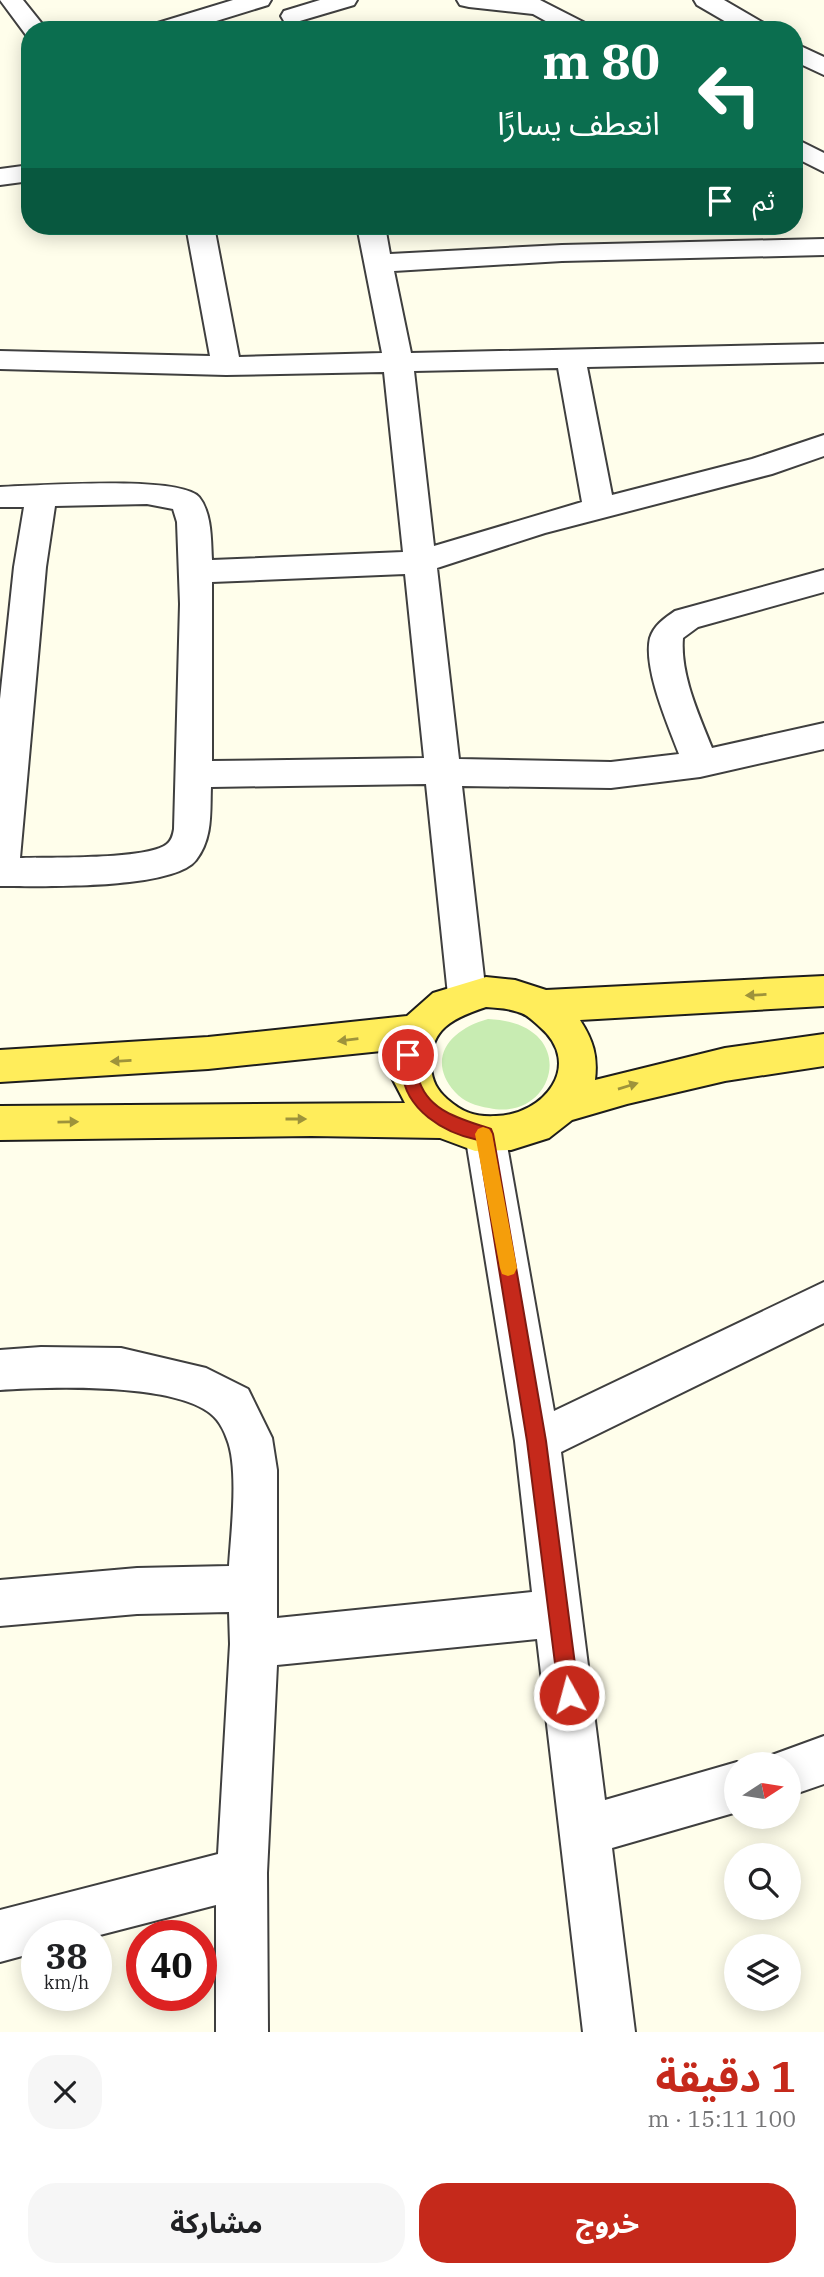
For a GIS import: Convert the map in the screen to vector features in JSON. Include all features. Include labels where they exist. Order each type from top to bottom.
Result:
[{"type":"main road","points":[[542,1006],[824,991]]},
{"type":"main road","points":[[0,1123],[244,1119],[465,1128],[508,1134],[529,1129],[548,1119],[563,1106],[575,1086],[579,1063],[574,1041],[561,1021],[542,1006],[506,993],[467,995],[437,1009],[416,1031],[408,1055],[411,1079],[424,1103],[465,1128]]},
{"type":"main road","points":[[0,1066],[130,1060],[307,1045],[416,1031]]},
{"type":"main road","points":[[563,1106],[645,1081],[717,1065],[824,1050]]},
{"type":"street","points":[[9,0],[27,21]]},
{"type":"street","points":[[190,21],[259,0]]},
{"type":"street","points":[[291,15],[345,0]]},
{"type":"street","points":[[469,0],[539,7],[564,21]]},
{"type":"street","points":[[716,6],[754,0]]},
{"type":"street","points":[[716,6],[742,21]]},
{"type":"street","points":[[803,55],[824,67]]},
{"type":"street","points":[[804,147],[824,164]]},
{"type":"street","points":[[0,177],[21,174]]},
{"type":"street","points":[[202,235],[226,366]]},
{"type":"street","points":[[373,235],[398,362],[467,995]]},
{"type":"street","points":[[555,235],[562,253]]},
{"type":"street","points":[[379,263],[562,253],[824,247]]},
{"type":"street","points":[[0,360],[226,366],[824,353]]},
{"type":"street","points":[[571,359],[599,510]]},
{"type":"street","points":[[197,572],[419,562],[537,524],[761,467],[824,445]]},
{"type":"street","points":[[0,497],[147,494],[165,495],[189,505],[193,518],[197,572],[192,829],[190,840],[179,855],[165,862],[139,867],[0,873],[30,567],[41,497]]},
{"type":"street","points":[[700,764],[666,655],[667,638],[675,626],[687,619],[824,581]]},
{"type":"street","points":[[193,774],[367,770],[611,775],[700,764],[824,736]]},
{"type":"street","points":[[465,1128],[537,1441],[609,2032]]},
{"type":"street","points":[[537,1441],[758,1336],[824,1301]]},
{"type":"street","points":[[0,1370],[41,1367],[121,1368],[206,1388],[232,1404],[250,1437],[255,1470],[252,1589],[254,1644],[242,1873],[242,2032]]},
{"type":"street","points":[[0,1603],[137,1591],[252,1589]]},
{"type":"street","points":[[254,1644],[559,1613]]},
{"type":"street","points":[[802,1768],[824,1760]]},
{"type":"street","points":[[584,1831],[724,1791]]},
{"type":"street","points":[[0,1936],[242,1873]]},
{"type":"green space","points":[[488,1019],[518,1025],[538,1037],[548,1053],[549,1071],[543,1087],[530,1101],[512,1109],[489,1108],[466,1101],[446,1080],[442,1068],[446,1047],[453,1038],[463,1030]]},
{"type":"slow traffic","points":[[483,1134],[508,1268]]},
{"type":"route","points":[[408,1055],[411,1079],[424,1103],[444,1121],[464,1130],[485,1134],[537,1441],[569,1695]]}]
